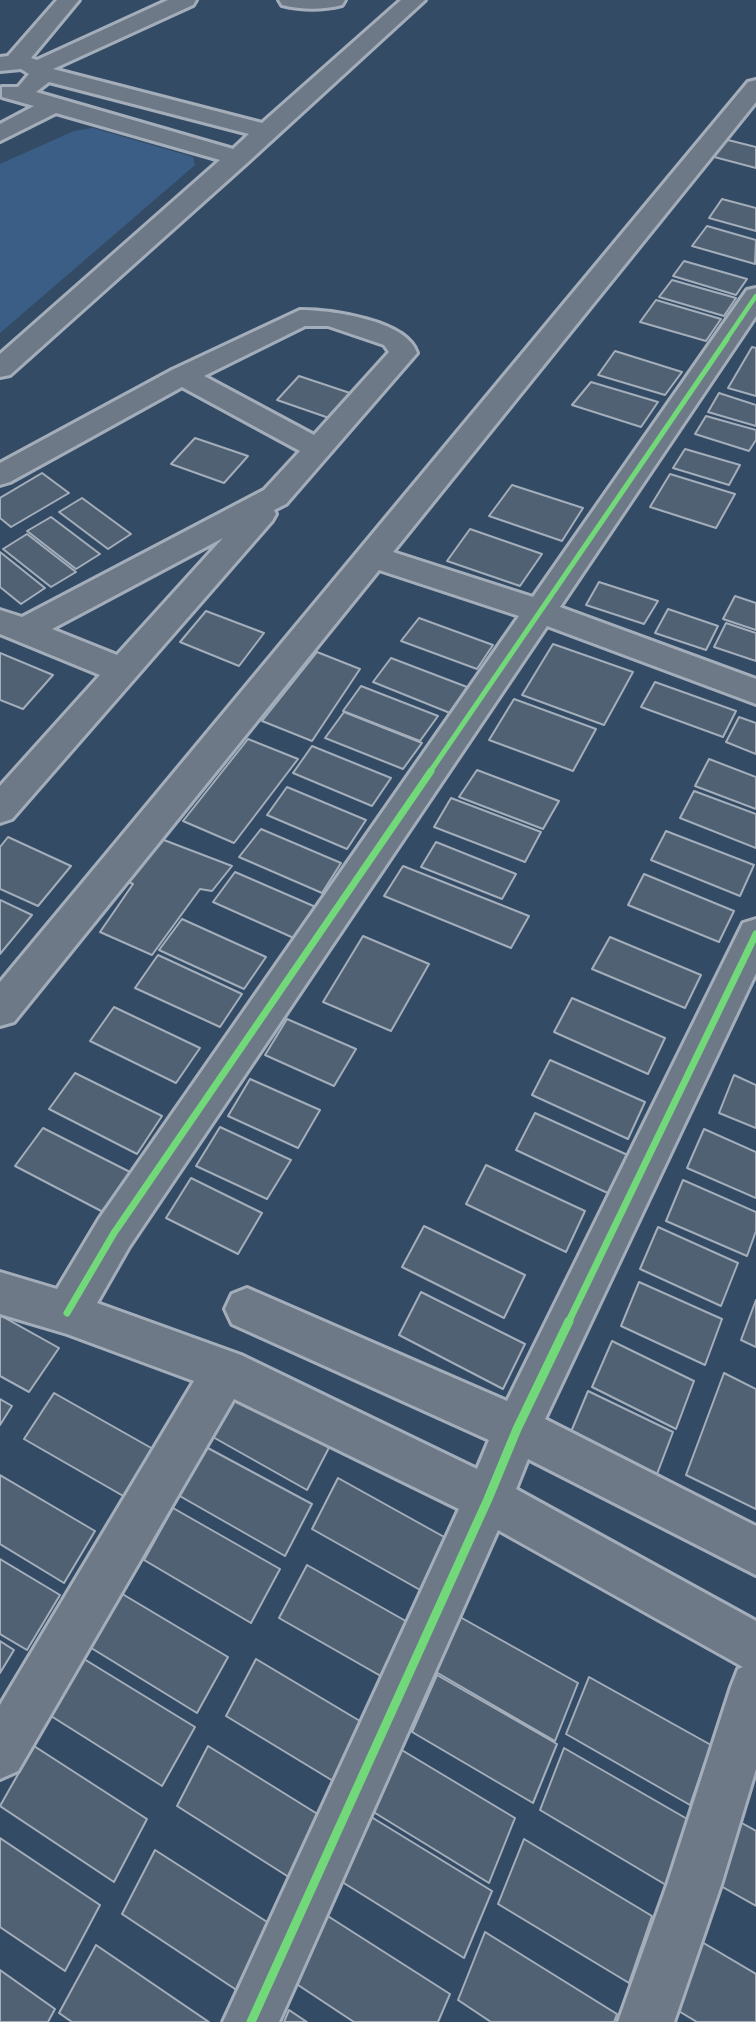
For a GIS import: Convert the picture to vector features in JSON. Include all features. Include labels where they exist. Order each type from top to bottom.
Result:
[{"type":"street","points":[[23,67],[68,0]]},
{"type":"street","points":[[23,67],[185,0]]},
{"type":"street","points":[[290,0],[322,3],[334,0]]},
{"type":"street","points":[[0,369],[414,0]]},
{"type":"street","points":[[5,92],[27,89],[38,82],[23,67]]},
{"type":"street","points":[[23,67],[267,132]]},
{"type":"street","points":[[0,1010],[756,87]]},
{"type":"street","points":[[5,92],[239,158]]},
{"type":"street","points":[[0,134],[51,106]]},
{"type":"street","points":[[67,1313],[114,1233],[756,296]]},
{"type":"street","points":[[0,475],[182,376],[300,318],[330,318],[394,339],[401,346],[402,353],[0,809]]},
{"type":"street","points":[[182,376],[317,448]]},
{"type":"street","points":[[13,625],[275,497]]},
{"type":"street","points":[[371,556],[542,612],[756,692]]},
{"type":"street","points":[[13,625],[123,671]]},
{"type":"street","points":[[251,2022],[488,1499],[517,1429],[756,934]]},
{"type":"street","points":[[0,1293],[67,1313],[225,1371],[488,1499],[756,1648]]},
{"type":"street","points":[[247,1309],[517,1429],[756,1551]]},
{"type":"street","points":[[0,1752],[225,1371]]},
{"type":"street","points":[[646,2022],[694,1885],[756,1687]]},
{"type":"shaded area","points":[[93,128],[193,157],[195,165],[0,333],[0,164],[74,131]]},
{"type":"building","points":[[716,137],[756,147],[756,168],[703,154]]},
{"type":"building","points":[[722,199],[756,208],[756,231],[709,218]]},
{"type":"building","points":[[707,226],[756,240],[755,264],[692,246]]},
{"type":"building","points":[[684,261],[747,279],[736,295],[673,276]]},
{"type":"building","points":[[672,280],[736,298],[724,316],[659,297]]},
{"type":"building","points":[[656,300],[721,319],[706,341],[640,322]]},
{"type":"building","points":[[752,347],[756,348],[756,396],[728,388]]},
{"type":"building","points":[[615,351],[682,372],[665,395],[598,375]]},
{"type":"building","points":[[299,376],[350,393],[329,418],[277,400]]},
{"type":"building","points":[[591,382],[658,402],[641,427],[572,405]]},
{"type":"building","points":[[719,393],[756,405],[756,426],[708,412]]},
{"type":"building","points":[[706,416],[756,430],[756,440],[749,451],[695,434]]},
{"type":"building","points":[[195,438],[248,456],[224,483],[171,464]]},
{"type":"building","points":[[685,449],[740,465],[729,485],[673,468]]},
{"type":"building","points":[[42,473],[69,493],[11,527],[0,518],[0,498]]},
{"type":"building","points":[[670,474],[735,494],[716,528],[650,507]]},
{"type":"building","points":[[512,485],[583,508],[562,541],[489,516]]},
{"type":"building","points":[[82,498],[131,534],[108,549],[59,512]]},
{"type":"building","points":[[51,517],[100,554],[76,569],[27,531]]},
{"type":"building","points":[[470,529],[542,554],[520,586],[447,561]]},
{"type":"building","points":[[27,534],[76,572],[51,587],[3,549]]},
{"type":"building","points":[[0,552],[45,588],[21,604],[0,587]]},
{"type":"building","points":[[599,582],[658,601],[644,624],[586,605]]},
{"type":"building","points":[[735,596],[756,603],[756,630],[723,619]]},
{"type":"building","points":[[668,609],[718,626],[706,650],[655,633]]},
{"type":"building","points":[[206,611],[264,633],[239,666],[180,642]]},
{"type":"building","points":[[419,618],[493,645],[477,669],[401,641]]},
{"type":"building","points":[[726,623],[756,633],[756,661],[714,647]]},
{"type":"building","points":[[553,644],[633,672],[604,725],[522,695]]},
{"type":"building","points":[[317,652],[360,669],[312,741],[262,721]]},
{"type":"building","points":[[0,653],[53,675],[23,709],[0,700]]},
{"type":"building","points":[[391,658],[467,687],[450,713],[373,682]]},
{"type":"building","points":[[655,682],[736,711],[723,737],[641,707]]},
{"type":"building","points":[[361,686],[438,716],[420,741],[343,711]]},
{"type":"building","points":[[514,699],[596,729],[573,771],[489,740]]},
{"type":"building","points":[[344,712],[422,743],[403,769],[325,738]]},
{"type":"building","points":[[739,717],[756,723],[756,754],[726,742]]},
{"type":"building","points":[[248,739],[298,759],[234,843],[183,821]]},
{"type":"building","points":[[312,746],[391,778],[372,806],[293,773]]},
{"type":"building","points":[[709,759],[756,777],[756,809],[695,786]]},
{"type":"building","points":[[477,770],[559,801],[543,829],[459,797]]},
{"type":"building","points":[[287,787],[366,820],[347,849],[267,815]]},
{"type":"building","points":[[694,791],[756,814],[756,848],[680,818]]},
{"type":"building","points":[[451,798],[541,832],[525,862],[434,827]]},
{"type":"building","points":[[261,829],[341,863],[322,893],[239,857]]},
{"type":"building","points":[[666,831],[754,865],[740,896],[651,860]]},
{"type":"building","points":[[8,837],[71,866],[38,906],[0,889],[0,847]]},
{"type":"building","points":[[156,837],[232,866],[212,891],[200,889],[152,955],[100,932],[133,884],[120,878]]},
{"type":"building","points":[[436,842],[516,874],[502,899],[421,867]]},
{"type":"building","points":[[403,866],[529,916],[511,948],[384,896]]},
{"type":"building","points":[[235,872],[318,908],[296,939],[213,902]]},
{"type":"building","points":[[644,874],[734,911],[719,942],[628,905]]},
{"type":"building","points":[[0,900],[32,915],[0,954]]},
{"type":"building","points":[[182,919],[266,957],[244,989],[159,950]]},
{"type":"building","points":[[363,936],[429,964],[391,1031],[323,1002]]},
{"type":"building","points":[[610,937],[701,975],[685,1008],[592,969]]},
{"type":"building","points":[[158,955],[242,994],[220,1027],[135,988]]},
{"type":"building","points":[[572,998],[665,1038],[648,1074],[554,1032]]},
{"type":"building","points":[[114,1007],[200,1048],[176,1083],[90,1041]]},
{"type":"building","points":[[287,1019],[356,1049],[334,1086],[265,1055]]},
{"type":"building","points":[[550,1060],[645,1102],[628,1139],[532,1095]]},
{"type":"building","points":[[75,1073],[162,1116],[137,1154],[49,1109]]},
{"type":"building","points":[[734,1075],[756,1085],[756,1128],[719,1113]]},
{"type":"building","points":[[250,1079],[320,1110],[298,1148],[228,1116]]},
{"type":"building","points":[[535,1113],[632,1157],[614,1196],[516,1150]]},
{"type":"building","points":[[220,1127],[291,1160],[267,1199],[196,1166]]},
{"type":"building","points":[[43,1128],[132,1173],[105,1213],[15,1166]]},
{"type":"building","points":[[704,1129],[756,1152],[756,1198],[687,1168]]},
{"type":"building","points":[[486,1165],[585,1211],[566,1252],[466,1204]]},
{"type":"building","points":[[191,1178],[262,1213],[238,1254],[166,1218]]},
{"type":"building","points":[[683,1180],[756,1212],[756,1231],[747,1256],[666,1221]]},
{"type":"building","points":[[424,1226],[525,1275],[504,1318],[402,1267]]},
{"type":"building","points":[[658,1227],[738,1263],[721,1306],[640,1269]]},
{"type":"building","points":[[639,1282],[722,1319],[705,1365],[621,1326]]},
{"type":"building","points":[[421,1292],[525,1344],[503,1389],[399,1335]]},
{"type":"building","points":[[756,1300],[756,1347],[741,1340]]},
{"type":"building","points":[[0,1315],[59,1348],[29,1392],[0,1376]]},
{"type":"building","points":[[612,1341],[694,1381],[676,1429],[592,1387]]},
{"type":"building","points":[[724,1373],[756,1389],[756,1509],[686,1475]]},
{"type":"building","points":[[231,1385],[333,1440],[307,1490],[204,1432]]},
{"type":"building","points":[[588,1391],[673,1432],[654,1482],[568,1439]]},
{"type":"building","points":[[54,1393],[153,1449],[125,1497],[24,1439]]},
{"type":"building","points":[[0,1399],[12,1406],[0,1425]]},
{"type":"building","points":[[206,1447],[312,1504],[285,1556],[178,1495]]},
{"type":"building","points":[[0,1475],[95,1531],[64,1583],[0,1544]]},
{"type":"building","points":[[338,1478],[446,1538],[422,1591],[312,1529]]},
{"type":"building","points":[[173,1508],[280,1569],[251,1623],[144,1560]]},
{"type":"building","points":[[0,1559],[60,1595],[27,1650],[0,1634]]},
{"type":"building","points":[[307,1565],[418,1628],[393,1683],[279,1618]]},
{"type":"building","points":[[119,1592],[228,1657],[197,1713],[88,1646]]},
{"type":"building","points":[[460,1617],[578,1683],[555,1741],[436,1672]]},
{"type":"building","points":[[0,1641],[14,1650],[0,1673]]},
{"type":"building","points":[[84,1659],[195,1727],[162,1786],[51,1716]]},
{"type":"building","points":[[256,1659],[370,1727],[343,1787],[226,1716]]},
{"type":"building","points":[[437,1675],[557,1744],[533,1803],[412,1732]]},
{"type":"building","points":[[589,1677],[711,1745],[690,1805],[566,1734]]},
{"type":"building","points":[[34,1746],[147,1819],[114,1882],[0,1806]]},
{"type":"building","points":[[208,1746],[324,1818],[295,1881],[177,1806]]},
{"type":"building","points":[[395,1746],[515,1818],[489,1883],[367,1808]]},
{"type":"building","points":[[564,1748],[689,1820],[666,1885],[540,1810]]},
{"type":"building","points":[[368,1815],[492,1891],[464,1958],[339,1880]]},
{"type":"building","points":[[740,1822],[756,1831],[756,1906],[719,1885]]},
{"type":"building","points":[[0,1838],[100,1905],[65,1971],[0,1927]]},
{"type":"building","points":[[524,1839],[652,1916],[629,1983],[498,1904]]},
{"type":"building","points":[[155,1850],[275,1927],[244,1995],[122,1914]]},
{"type":"building","points":[[323,1913],[450,1994],[438,2022],[354,2022],[292,1981]]},
{"type":"building","points":[[485,1932],[617,2014],[614,2022],[491,2022],[458,2000]]},
{"type":"building","points":[[690,1935],[756,1974],[756,2022],[697,2022],[667,2004]]},
{"type":"building","points":[[96,1945],[209,2022],[72,2022],[59,2013]]},
{"type":"building","points":[[0,1970],[55,2009],[48,2022],[0,2022]]},
{"type":"building","points":[[289,2010],[307,2022],[284,2022]]},
{"type":"cycle path","points":[[67,1313],[114,1233],[756,296]]},
{"type":"cycle path","points":[[251,2022],[488,1499],[517,1429],[756,934]]}]
